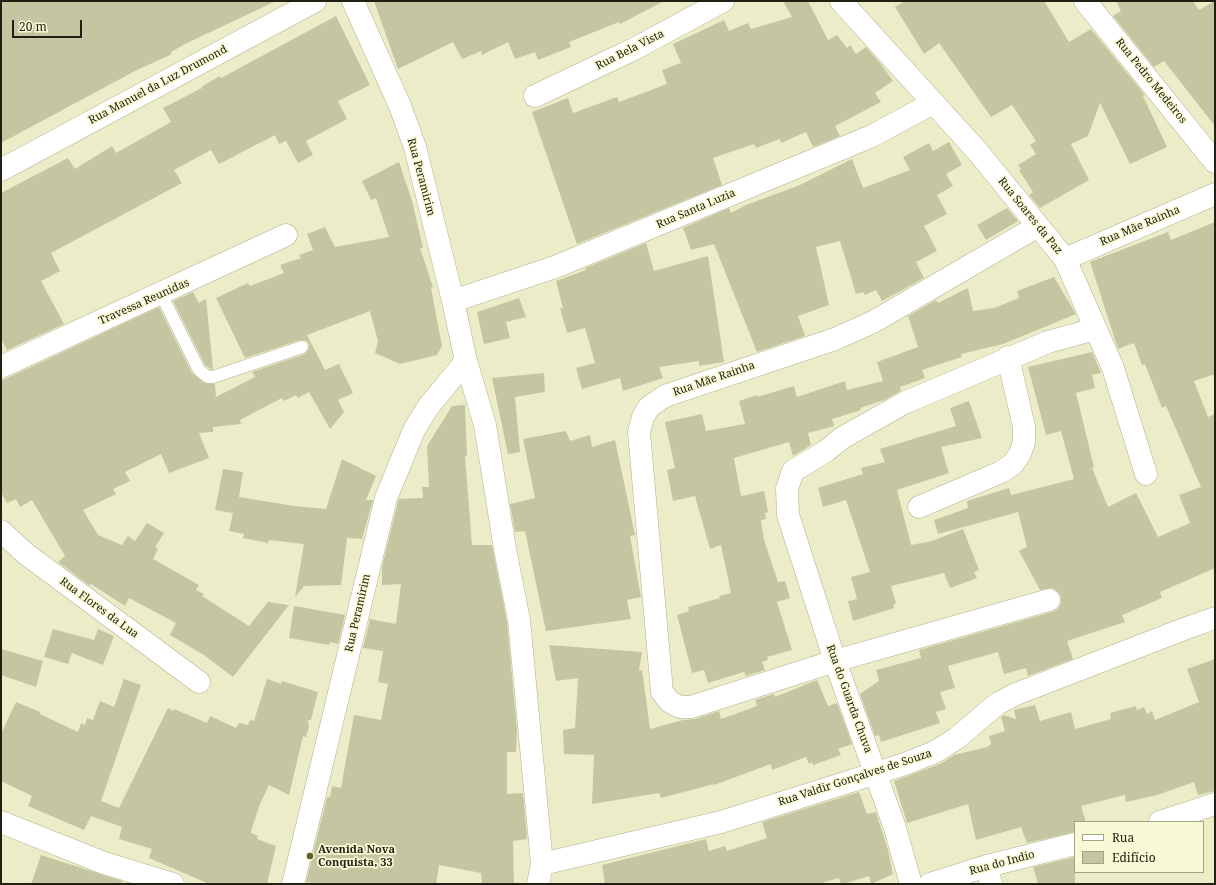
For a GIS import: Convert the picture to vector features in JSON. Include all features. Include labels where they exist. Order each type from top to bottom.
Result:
[{"type":"street","name":"Rua Manuel da Luz Drumond","points":[[1,170],[315,1]]},
{"type":"street","name":"Rua Peramirim","points":[[353,1],[400,106],[415,147],[453,301],[466,361],[484,425],[505,549],[519,620],[540,874]]},
{"type":"street","name":"Rua Bela Vista","points":[[536,96],[634,48],[723,1]]},
{"type":"street","name":"Rua Soares da Paz","points":[[840,1],[978,152],[1065,259],[1113,368],[1146,474]]},
{"type":"street","name":"Rua Pedro Medeiros","points":[[1085,1],[1215,162]]},
{"type":"street","name":"Rua Santa Luzia","points":[[453,301],[555,268],[872,136],[933,103]]},
{"type":"street","name":"Rua Mãe Rainha","points":[[1065,259],[1215,194]]},
{"type":"street","name":"Rua Mãe Rainha","points":[[835,661],[692,707],[680,708],[670,702],[662,692],[639,432],[643,417],[649,407],[665,396],[835,339],[873,322],[1038,226]]},
{"type":"street","name":"Travessa Reunidas","points":[[1,367],[286,235]]},
{"type":"street","name":"Rua do Guarda Chuva","points":[[911,884],[894,825],[835,661],[788,515],[787,489],[793,470],[826,451],[842,438],[904,403],[1008,357],[1048,342],[1095,330]]},
{"type":"street","points":[[919,507],[1000,472],[1013,464],[1020,454],[1024,442],[1024,428],[1008,357]]},
{"type":"street","name":"Rua Peramirim","points":[[293,884],[386,498],[414,430],[428,407],[466,361]]},
{"type":"street","name":"Rua Flores da Lua","points":[[1,530],[26,554],[199,682]]},
{"type":"street","points":[[835,661],[1049,600]]},
{"type":"street","name":"Rua Valdir Gonçalves de Souza","points":[[540,874],[721,822],[935,752],[957,738],[997,704],[1016,694],[1215,618]]},
{"type":"street","points":[[1163,821],[1215,804]]},
{"type":"street","points":[[1,822],[104,863],[173,884]]},
{"type":"street","name":"Rua do Indio","points":[[930,884],[989,875],[1074,844]]},
{"type":"lane","points":[[161,294],[199,370],[208,377],[212,377],[302,347]]},
{"type":"building","points":[[1,1],[276,1],[185,44],[171,52],[172,54],[135,71],[1,143]]},
{"type":"building","points":[[374,1],[664,1],[620,24],[619,22],[569,42],[571,47],[538,60],[535,52],[515,59],[508,42],[482,55],[481,51],[462,59],[453,42],[398,69]]},
{"type":"building","points":[[783,1],[808,1],[828,40],[837,35],[847,48],[850,45],[856,54],[866,47],[893,81],[875,93],[881,102],[835,126],[840,136],[813,147],[806,132],[781,143],[780,139],[756,148],[754,144],[713,158],[722,185],[577,244],[532,112],[568,98],[573,113],[617,97],[619,102],[667,84],[662,70],[681,63],[673,44],[724,20],[729,31],[748,23],[751,29],[792,17]]},
{"type":"building","points":[[905,1],[1044,1],[1069,42],[1091,29],[1145,95],[1143,96],[1167,147],[1130,164],[1100,103],[1088,136],[1071,144],[1089,180],[1040,208],[1029,195],[1033,192],[1019,170],[1021,169],[1018,165],[1036,154],[1030,145],[1036,141],[1012,105],[991,117],[939,43],[924,54],[895,7]]},
{"type":"building","points":[[1116,1],[1193,1],[1199,10],[1215,1],[1215,126],[1164,61],[1154,67],[1113,16],[1121,11]]},
{"type":"building","points":[[336,16],[370,85],[338,101],[347,119],[306,141],[313,155],[298,163],[286,141],[279,144],[275,135],[219,164],[211,150],[174,170],[182,183],[51,253],[60,271],[41,281],[64,324],[7,350],[1,339],[1,193],[68,158],[75,169],[112,146],[116,153],[171,122],[163,108],[202,88],[201,87],[220,76],[221,78]]},
{"type":"building","points":[[949,142],[962,165],[946,174],[953,186],[937,195],[947,214],[924,226],[937,251],[916,262],[924,278],[882,301],[876,290],[865,295],[863,292],[856,294],[840,241],[816,247],[829,305],[798,316],[805,336],[757,352],[714,244],[691,250],[683,228],[729,208],[731,213],[746,205],[800,185],[852,159],[863,188],[910,170],[903,157],[929,143],[933,151]]},
{"type":"building","points":[[399,162],[412,201],[423,248],[420,248],[433,287],[431,288],[442,346],[437,355],[400,364],[375,353],[378,341],[370,311],[307,335],[325,370],[339,364],[353,393],[338,400],[344,412],[330,429],[309,392],[298,398],[296,395],[284,401],[282,398],[240,420],[241,424],[213,427],[213,432],[199,433],[209,458],[169,473],[161,454],[125,472],[130,481],[113,489],[116,494],[83,510],[98,535],[122,545],[128,536],[135,541],[147,523],[164,533],[155,547],[158,549],[153,559],[199,585],[196,590],[204,594],[202,596],[249,626],[268,602],[289,605],[233,677],[204,655],[170,635],[176,623],[129,598],[125,606],[91,584],[90,586],[58,562],[65,556],[32,500],[20,507],[16,499],[7,503],[1,492],[1,381],[159,307],[192,373],[204,383],[215,384],[216,397],[255,377],[252,372],[305,354],[309,349],[309,345],[307,341],[300,340],[245,358],[216,298],[248,283],[250,286],[284,273],[280,265],[301,258],[299,255],[313,250],[307,234],[325,227],[335,247],[389,237],[376,198],[371,200],[362,181]]},
{"type":"building","points":[[1007,208],[1018,221],[986,240],[977,225]]},
{"type":"building","points":[[1215,222],[1215,374],[1194,381],[1208,417],[1215,414],[1215,568],[1160,592],[1162,598],[1122,615],[1125,622],[1067,641],[1073,659],[1028,676],[1026,668],[1004,674],[998,652],[948,666],[955,688],[940,692],[946,709],[936,712],[940,723],[881,742],[879,735],[875,736],[860,694],[879,681],[876,670],[921,658],[919,650],[1052,612],[1058,609],[1061,603],[1061,596],[1057,591],[1052,588],[1040,590],[1019,551],[1027,547],[1018,512],[938,534],[934,520],[968,508],[967,501],[1009,488],[1011,495],[1074,479],[1061,431],[1046,435],[1028,367],[1092,352],[1101,373],[1092,375],[1095,388],[1076,393],[1094,467],[1092,468],[1108,507],[1136,493],[1158,537],[1190,523],[1179,495],[1201,487],[1166,406],[1162,408],[1145,364],[1142,365],[1134,343],[1118,349],[1090,262],[1168,232],[1171,240]]},
{"type":"building","points":[[646,243],[654,271],[708,256],[724,362],[699,366],[699,361],[659,367],[663,378],[623,391],[620,378],[582,389],[576,368],[595,363],[585,328],[567,333],[560,308],[563,308],[556,281],[586,270],[585,268]]},
{"type":"building","points":[[1054,277],[1076,314],[1003,344],[961,354],[962,357],[922,370],[925,378],[900,387],[901,391],[884,400],[860,408],[861,410],[832,419],[834,426],[808,433],[811,445],[793,456],[789,442],[734,458],[741,496],[764,491],[768,512],[765,513],[766,519],[761,520],[764,540],[778,582],[785,581],[790,598],[777,602],[792,650],[767,657],[768,660],[762,662],[765,670],[746,676],[744,672],[708,683],[704,670],[692,673],[677,615],[689,611],[688,607],[720,598],[719,596],[731,593],[721,545],[710,549],[695,496],[673,501],[667,470],[675,468],[665,422],[702,414],[706,431],[745,424],[739,401],[757,395],[757,397],[794,386],[797,397],[845,381],[847,390],[883,381],[877,362],[918,347],[908,316],[936,300],[938,303],[968,288],[973,311],[994,308],[1019,298],[1017,291]]},
{"type":"building","points":[[193,292],[199,303],[206,299],[212,370],[205,365],[173,301]]},
{"type":"building","points":[[519,298],[526,317],[506,322],[510,338],[484,344],[477,312]]},
{"type":"building","points":[[544,373],[545,392],[515,397],[520,452],[508,454],[492,378]]},
{"type":"building","points":[[969,401],[982,438],[941,447],[949,473],[897,490],[911,545],[932,541],[963,529],[979,570],[974,572],[977,578],[950,588],[944,573],[891,586],[896,603],[893,605],[894,608],[853,621],[848,601],[857,599],[851,577],[870,572],[846,500],[823,507],[818,488],[863,474],[861,468],[885,462],[880,449],[956,426],[950,408]]},
{"type":"building","points":[[465,405],[467,456],[465,456],[472,545],[492,545],[507,622],[517,731],[516,752],[507,752],[507,794],[523,793],[527,839],[513,841],[514,884],[482,884],[481,873],[439,865],[436,884],[327,884],[306,882],[327,797],[330,797],[332,786],[341,788],[354,715],[381,720],[388,684],[378,682],[383,651],[363,648],[370,619],[396,624],[401,584],[382,585],[382,567],[399,499],[423,498],[422,487],[429,487],[427,446],[452,406]]},
{"type":"building","points":[[566,431],[570,441],[590,435],[592,447],[615,440],[635,535],[630,536],[641,597],[627,600],[631,619],[546,631],[525,531],[515,532],[510,504],[535,498],[523,439]]},
{"type":"building","points":[[342,459],[376,476],[366,500],[373,500],[362,539],[347,538],[341,585],[304,586],[295,597],[304,544],[269,540],[268,543],[243,538],[244,534],[229,531],[233,513],[215,510],[223,469],[243,472],[239,497],[294,506],[326,509]]},
{"type":"building","points":[[294,606],[345,615],[338,644],[330,642],[329,645],[289,638]]},
{"type":"building","points":[[53,629],[94,640],[98,629],[114,636],[103,665],[72,653],[68,664],[44,657]]},
{"type":"building","points":[[549,645],[642,652],[639,671],[642,670],[650,729],[683,720],[695,719],[719,711],[721,719],[757,706],[755,700],[774,694],[775,697],[817,680],[828,706],[837,703],[852,744],[838,749],[841,755],[813,765],[812,762],[809,764],[806,757],[772,770],[771,764],[714,785],[661,798],[659,793],[592,804],[594,755],[564,754],[563,730],[575,728],[578,678],[556,681]]},
{"type":"building","points":[[1,649],[43,661],[36,687],[1,675]]},
{"type":"building","points":[[1215,659],[1215,791],[1198,795],[1194,782],[1157,795],[1126,802],[1125,795],[1081,806],[1086,821],[1074,821],[1074,832],[1027,843],[1021,827],[976,840],[968,804],[907,823],[894,781],[940,764],[954,755],[987,747],[991,744],[989,736],[1005,731],[1001,717],[1004,715],[1016,719],[1014,710],[1035,705],[1040,721],[1071,712],[1075,729],[1111,719],[1110,713],[1136,706],[1137,710],[1144,707],[1147,714],[1152,711],[1155,720],[1199,702],[1187,669]]},
{"type":"building","points":[[124,679],[141,685],[101,801],[119,808],[168,708],[173,711],[174,709],[207,723],[210,716],[236,728],[239,723],[248,725],[250,720],[254,721],[267,679],[281,684],[282,681],[318,692],[311,720],[308,720],[309,727],[306,737],[303,736],[289,795],[269,785],[260,804],[252,828],[251,833],[258,836],[257,839],[276,846],[267,884],[209,884],[149,858],[152,849],[119,839],[122,827],[91,816],[84,830],[28,806],[32,796],[1,781],[1,734],[16,702],[40,712],[40,714],[78,732],[81,723],[85,725],[87,718],[93,720],[100,701],[114,707]]},
{"type":"building","points":[[859,792],[867,814],[876,812],[888,850],[893,874],[871,884],[869,876],[843,884],[841,884],[839,878],[818,884],[605,884],[602,865],[706,839],[709,851],[725,846],[727,851],[767,838],[762,822]]},
{"type":"building","points":[[41,855],[122,881],[121,884],[31,884]]},
{"type":"building","points":[[1074,857],[1075,884],[1038,884],[1033,867]]},
{"type":"place","name":"Avenida Nova Conquista, 33","points":[[310,856]]}]
